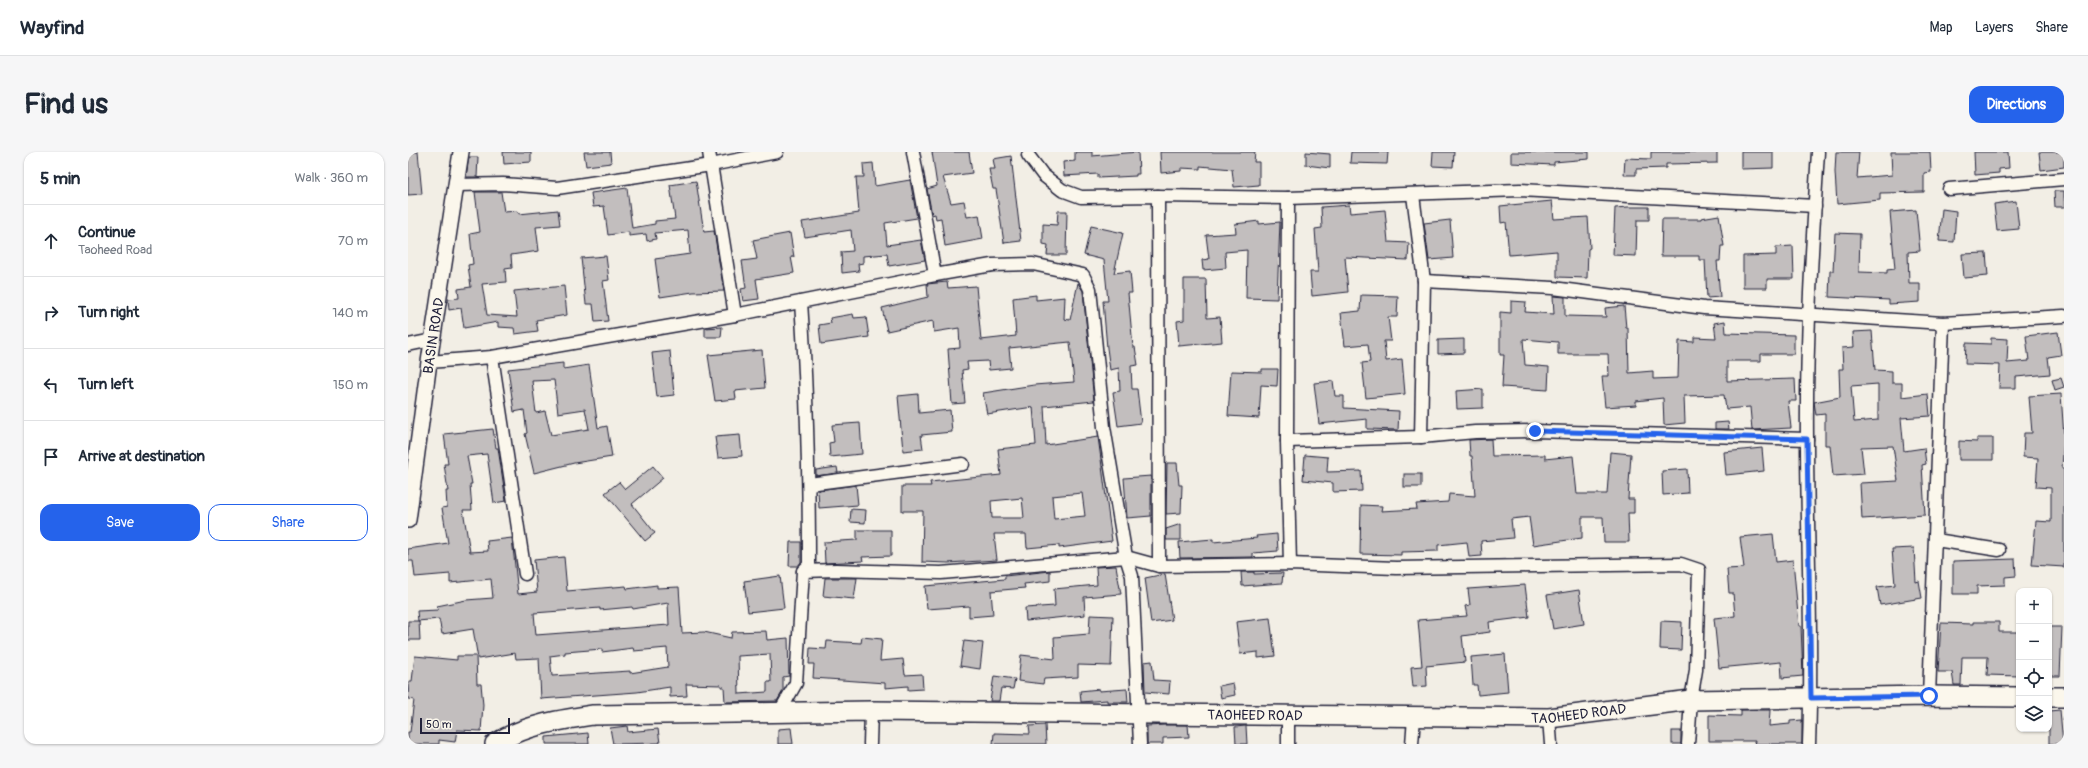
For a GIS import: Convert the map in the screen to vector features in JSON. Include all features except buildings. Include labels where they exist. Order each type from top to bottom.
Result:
[{"type":"main road","name":"TAOHEED ROAD","points":[[495,744],[526,729],[559,720],[593,715],[870,712],[1549,718],[1691,700],[1929,696],[2016,697]]},
{"type":"main road","points":[[2052,697],[2064,697]]},
{"type":"street","name":"BASIN ROAD","points":[[408,520],[411,480],[461,152]]},
{"type":"street","points":[[709,152],[735,315]]},
{"type":"street","points":[[456,185],[503,184],[557,188],[711,165],[777,152]]},
{"type":"street","points":[[913,152],[935,275]]},
{"type":"street","points":[[1809,744],[1811,698],[1807,439],[1809,315],[1818,152]]},
{"type":"street","points":[[1027,153],[1043,175],[1062,190],[1082,197],[1158,196],[1288,198],[1413,195],[1520,190],[1815,206]]},
{"type":"street","points":[[1949,189],[2064,179]]},
{"type":"street","points":[[1413,195],[1424,281],[1420,437]]},
{"type":"street","points":[[1158,196],[1159,566]]},
{"type":"street","points":[[1288,198],[1287,441],[1290,564]]},
{"type":"street","points":[[429,362],[492,357],[735,315],[935,275],[992,266],[1033,264],[1083,275],[1090,289],[1104,428],[1126,557],[1132,576],[1140,744]]},
{"type":"street","points":[[1424,281],[1553,288],[1704,308],[1943,323],[2064,316]]},
{"type":"street","points":[[778,713],[796,683],[803,571],[809,565],[809,484],[806,375],[801,302]]},
{"type":"street","points":[[1929,696],[1943,323]]},
{"type":"street","points":[[408,345],[432,340]]},
{"type":"street","points":[[492,357],[525,574]]},
{"type":"street","points":[[1287,441],[1420,437],[1475,432],[1535,431],[1807,439]]},
{"type":"street","points":[[809,484],[963,464]]},
{"type":"street","points":[[1936,540],[1999,550]]},
{"type":"street","points":[[803,571],[940,573],[1126,557],[1159,566],[1290,564],[1396,568],[1681,564],[1699,570],[1696,670],[1691,700],[1688,744]]},
{"type":"street","points":[[870,712],[870,744]]},
{"type":"street","points":[[1288,715],[1288,744]]},
{"type":"street","points":[[1412,744],[1414,717]]},
{"type":"street","points":[[1549,718],[1551,744]]},
{"type":"route","points":[[1535,431],[1807,439],[1811,698],[1929,696]]}]
